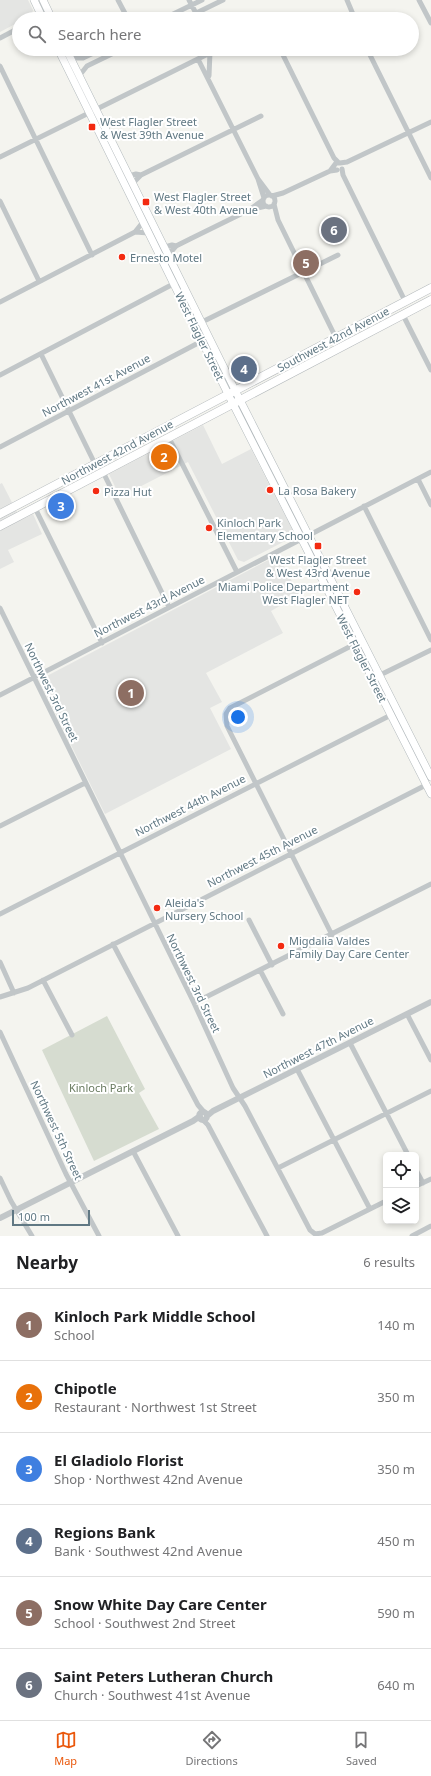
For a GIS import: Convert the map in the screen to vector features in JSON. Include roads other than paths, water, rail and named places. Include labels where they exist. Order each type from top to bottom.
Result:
[{"type":"main road","points":[[34,0],[39,12]]},
{"type":"main road","points":[[43,0],[49,12]]},
{"type":"main road","name":"West Flagler Street","points":[[62,56],[129,176],[169,254],[178,282],[202,341],[232,392]]},
{"type":"main road","name":"West Flagler Street","points":[[71,58],[92,110],[143,222],[202,322],[236,401],[305,537],[431,777]]},
{"type":"main road","name":"Southwest 42nd Avenue","points":[[232,392],[431,288]]},
{"type":"main road","points":[[403,315],[407,300]]},
{"type":"main road","name":"Southwest 42nd Avenue","points":[[236,401],[431,300]]},
{"type":"main road","points":[[341,347],[343,340],[354,328]]},
{"type":"main road","points":[[324,356],[335,345],[336,338]]},
{"type":"main road","name":"Northwest 42nd Avenue","points":[[0,514],[232,392]]},
{"type":"main road","name":"Northwest 42nd Avenue","points":[[0,526],[169,438],[236,401]]},
{"type":"main road","points":[[103,472],[104,464],[112,455]]},
{"type":"main road","name":"West Flagler Street","points":[[305,537],[355,644],[431,794]]},
{"type":"main road","points":[[391,715],[403,722]]},
{"type":"street","points":[[118,0],[124,12]]},
{"type":"street","points":[[174,12],[190,2],[202,0]]},
{"type":"street","points":[[198,12],[223,0]]},
{"type":"street","points":[[347,0],[352,12]]},
{"type":"street","points":[[419,0],[431,23]]},
{"type":"street","points":[[190,2],[195,12]]},
{"type":"street","points":[[0,38],[12,32]]},
{"type":"street","points":[[71,58],[83,58],[87,56]]},
{"type":"street","points":[[79,76],[87,66],[108,56]]},
{"type":"street","points":[[0,157],[202,56]]},
{"type":"street","points":[[209,56],[209,79]]},
{"type":"street","points":[[283,56],[338,167],[407,300]]},
{"type":"street","points":[[371,56],[431,178]]},
{"type":"street","points":[[198,59],[258,179],[263,199],[278,220],[336,338]]},
{"type":"street","points":[[0,66],[92,255]]},
{"type":"street","points":[[132,184],[141,175],[260,116]]},
{"type":"street","points":[[169,254],[176,246],[249,210],[263,199],[271,195],[283,193],[431,122]]},
{"type":"street","points":[[129,176],[136,174],[141,175]]},
{"type":"street","points":[[258,179],[271,195],[278,220]]},
{"type":"street","points":[[249,210],[274,203],[283,193]]},
{"type":"street","points":[[0,201],[39,281]]},
{"type":"street","points":[[0,302],[135,232],[143,222]]},
{"type":"street","points":[[135,232],[149,233]]},
{"type":"street","points":[[165,247],[172,245],[176,246]]},
{"type":"street","points":[[202,322],[338,255]]},
{"type":"street","points":[[0,375],[178,282]]},
{"type":"street","points":[[403,315],[431,370]]},
{"type":"street","name":"Northwest 41st Avenue","points":[[0,447],[202,341]]},
{"type":"street","points":[[41,354],[70,410],[95,464]]},
{"type":"street","points":[[169,438],[237,572]]},
{"type":"street","points":[[103,472],[169,607]]},
{"type":"street","name":"Northwest 43rd Avenue","points":[[0,695],[431,472]]},
{"type":"street","points":[[418,479],[431,505]]},
{"type":"street","points":[[364,506],[431,640]]},
{"type":"street","points":[[35,508],[102,643]]},
{"type":"street","name":"Northwest 3rd Street","points":[[0,608],[153,923],[194,1003],[239,1098],[310,1230],[315,1234],[322,1233],[370,1209]]},
{"type":"street","points":[[332,935],[227,726],[226,714],[230,708],[355,644]]},
{"type":"street","points":[[371,676],[379,676],[431,650]]},
{"type":"street","name":"Northwest 44th Avenue","points":[[0,914],[119,852],[391,715]]},
{"type":"street","points":[[0,826],[85,783]]},
{"type":"street","name":"Northwest 45th Avenue","points":[[0,997],[14,993],[43,980],[426,785]]},
{"type":"street","points":[[194,1003],[431,884]]},
{"type":"street","points":[[249,920],[272,965]]},
{"type":"street","points":[[113,944],[267,1236]]},
{"type":"street","points":[[0,962],[14,993]]},
{"type":"street","points":[[260,970],[283,1014]]},
{"type":"street","points":[[43,980],[72,1035]]},
{"type":"street","name":"Northwest 47th Avenue","points":[[0,1218],[431,1002]]},
{"type":"street","points":[[407,1014],[431,1060]]},
{"type":"street","name":"Northwest 5th Street","points":[[0,1032],[70,1182],[99,1236]]},
{"type":"street","points":[[350,1043],[406,1152]]},
{"type":"street","points":[[297,1069],[370,1209],[383,1202]]},
{"type":"street","points":[[278,1168],[431,1092]]},
{"type":"street","points":[[133,1151],[178,1236]]},
{"type":"street","points":[[419,1176],[423,1183]]},
{"type":"street","points":[[0,1178],[32,1236]]},
{"type":"street","points":[[419,1185],[431,1179]]},
{"type":"street","points":[[412,1236],[431,1226]]},
{"type":"place","name":"West Flagler Street & West 39th Avenue","points":[[92,127]]},
{"type":"place","name":"West Flagler Street & West 40th Avenue","points":[[146,202]]},
{"type":"place","name":"Saint Peters Lutheran Church","points":[[334,230]]},
{"type":"place","name":"Ernesto Motel","points":[[122,257]]},
{"type":"place","name":"Snow White Day Care Center","points":[[306,263]]},
{"type":"place","name":"Regions Bank","points":[[244,369]]},
{"type":"place","name":"Chipotle","points":[[164,457]]},
{"type":"place","name":"La Rosa Bakery","points":[[270,490]]},
{"type":"place","name":"Pizza Hut","points":[[96,491]]},
{"type":"place","name":"El Gladiolo Florist","points":[[61,506]]},
{"type":"place","name":"Kinloch Park Elementary School","points":[[209,528]]},
{"type":"place","name":"West Flagler Street & West 43rd Avenue","points":[[318,546]]},
{"type":"place","name":"Miami Police Department West Flagler NET","points":[[357,592]]},
{"type":"place","name":"Kinloch Park Middle School","points":[[131,693]]},
{"type":"place","name":"Aleida's Nursery School","points":[[157,908]]},
{"type":"place","name":"Migdalia Valdes Family Day Care Center","points":[[281,946]]},
{"type":"park label","name":"Kinloch Park","points":[[101,1087]]}]
